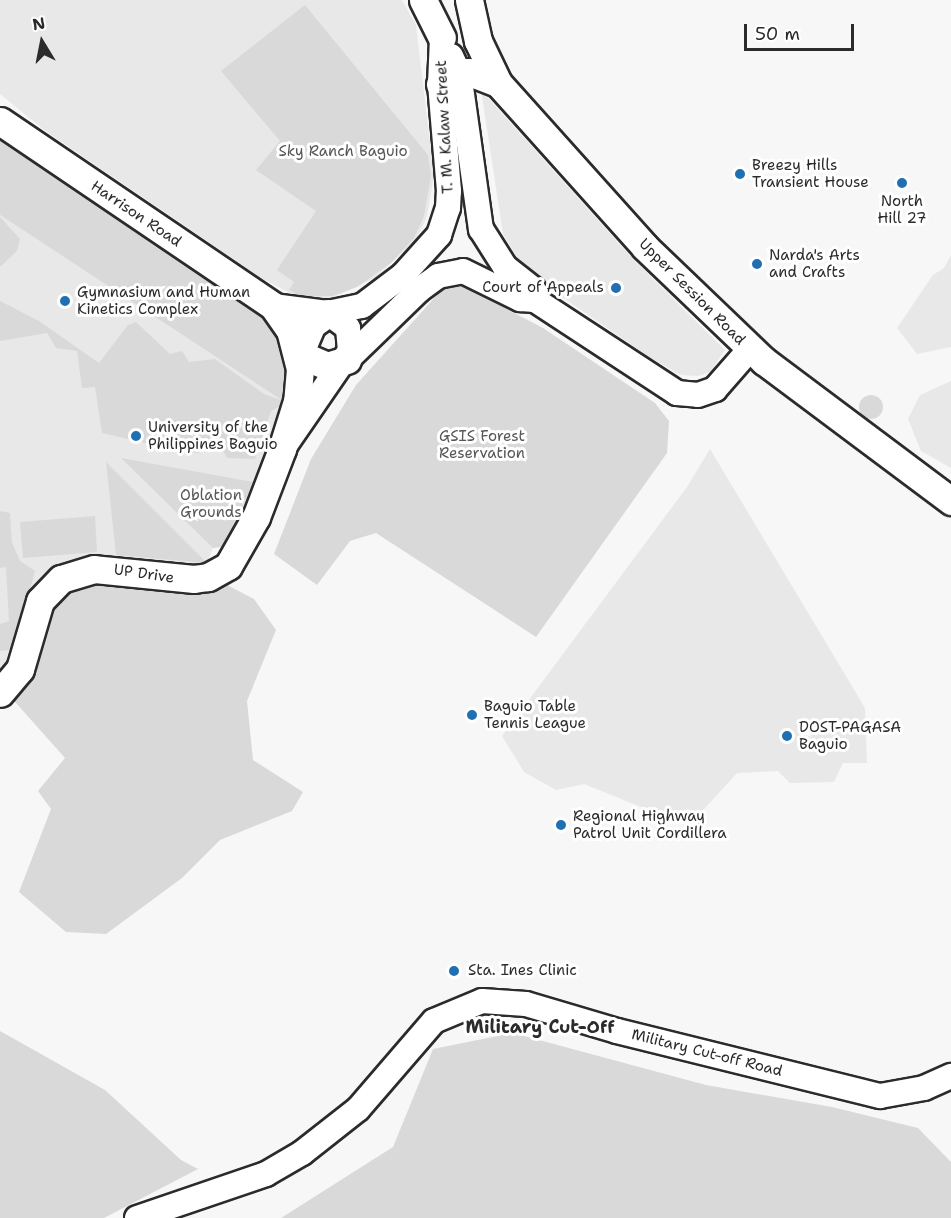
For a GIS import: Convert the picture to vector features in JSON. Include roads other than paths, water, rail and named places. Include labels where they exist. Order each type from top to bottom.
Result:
[{"type":"main road","points":[[423,0],[442,38]]},
{"type":"main road","name":"Upper Session Road","points":[[469,0],[478,41],[498,83],[645,247],[750,359],[951,501]]},
{"type":"main road","name":"T. M. Kalaw Street","points":[[442,38],[478,217],[485,241],[506,267],[533,290],[535,300]]},
{"type":"main road","points":[[449,78],[477,72],[498,83]]},
{"type":"main road","name":"T. M. Kalaw Street","points":[[273,306],[328,313],[362,306],[374,299],[429,249],[443,227],[449,191],[449,78]]},
{"type":"main road","name":"Harrison Road","points":[[7,127],[273,306]]},
{"type":"main road","points":[[443,227],[478,217]]},
{"type":"main road","points":[[346,360],[351,336],[340,320],[328,313],[312,324],[299,354],[327,366],[346,360],[419,290],[438,276],[452,272],[429,249]]},
{"type":"main road","name":"T. M. Kalaw Street","points":[[452,272],[470,273],[520,299],[535,300],[677,393],[705,393],[750,359]]},
{"type":"main road","name":"UP Drive","points":[[0,693],[20,669],[40,601],[61,579],[94,569],[194,579],[208,577],[228,566],[252,526],[282,448],[300,384],[299,354],[290,330],[273,306]]},
{"type":"main road","name":"UP Drive","points":[[282,448],[346,360]]},
{"type":"main road","name":"Military Cut-off Road","points":[[137,1218],[266,1174],[302,1153],[358,1108],[434,1021],[482,1001],[526,1004],[617,1031],[880,1096],[924,1088],[951,1076]]},
{"type":"place","name":"Breezy Hills Transient House","points":[[740,174]]},
{"type":"place","name":"North Hill 27","points":[[902,183]]},
{"type":"place","name":"Narda's Arts and Crafts","points":[[757,264]]},
{"type":"place","name":"Court of Appeals","points":[[616,288]]},
{"type":"place","name":"Gymnasium and Human Kinetics Complex","points":[[65,301]]},
{"type":"place","name":"University of the Philippines Baguio","points":[[136,436]]},
{"type":"place","name":"Baguio Table Tennis League","points":[[472,715]]},
{"type":"place","name":"DOST-PAGASA Baguio","points":[[787,736]]},
{"type":"place","name":"Regional Highway Patrol Unit Cordillera","points":[[561,825]]},
{"type":"place","name":"Sta. Ines Clinic","points":[[454,971]]},
{"type":"district","name":"Military Cut-Off","points":[[540,1027]]},
{"type":"park label","name":"Sky Ranch Baguio","points":[[343,152]]},
{"type":"park label","name":"GSIS Forest Reservation","points":[[482,444]]},
{"type":"park label","name":"Oblation Grounds","points":[[211,504]]}]
